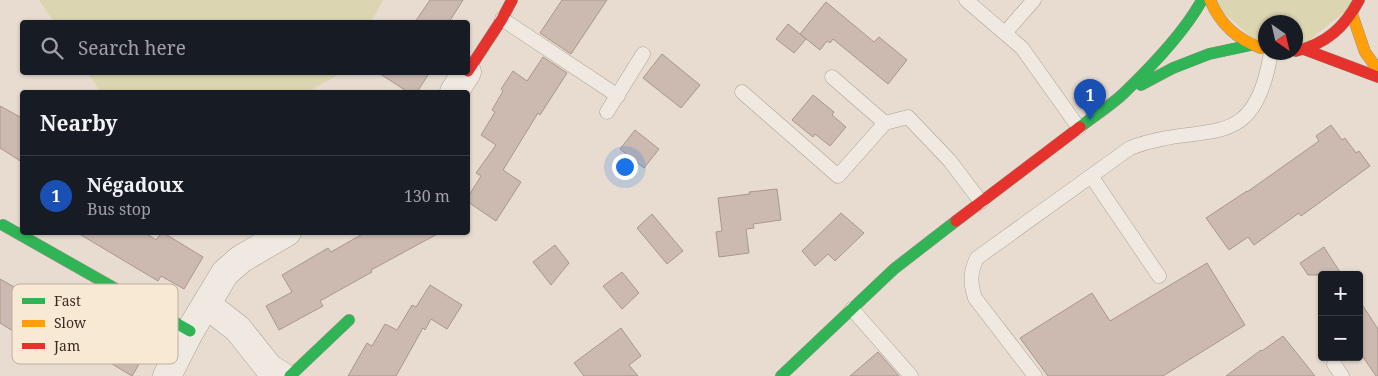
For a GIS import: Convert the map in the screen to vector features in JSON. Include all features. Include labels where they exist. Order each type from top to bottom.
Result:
[{"type":"main road","points":[[470,67],[502,19],[512,0]]},
{"type":"main road","points":[[781,376],[894,269],[1122,95],[1178,36],[1194,16],[1202,0]]},
{"type":"main road","points":[[1210,0],[1222,24],[1236,36],[1258,47]]},
{"type":"main road","points":[[1303,49],[1319,44],[1332,36],[1352,14],[1359,0]]},
{"type":"main road","points":[[1352,14],[1365,52],[1378,70]]},
{"type":"main road","points":[[1122,95],[1173,68],[1209,54],[1251,45]]},
{"type":"main road","points":[[1303,51],[1378,78]]},
{"type":"main road","points":[[3,225],[20,235]]},
{"type":"main road","points":[[21,235],[107,284]]},
{"type":"main road","points":[[290,376],[349,320]]},
{"type":"main road","points":[[178,324],[190,331]]},
{"type":"street","points":[[455,90],[465,75]]},
{"type":"street","points":[[178,354],[225,273],[241,259],[282,235]]},
{"type":"street","points":[[206,304],[238,329],[269,368],[282,376]]},
{"type":"street","points":[[166,376],[172,364]]},
{"type":"lane","points":[[966,0],[1022,48],[1079,128]]},
{"type":"lane","points":[[1005,33],[1034,0]]},
{"type":"lane","points":[[502,19],[618,96]]},
{"type":"lane","points":[[607,112],[643,54]]},
{"type":"lane","points":[[1035,376],[974,298],[971,286],[971,270],[976,258],[1130,148],[1141,144],[1219,130],[1236,124],[1247,115],[1258,100],[1270,60]]},
{"type":"lane","points":[[832,77],[884,123]]},
{"type":"lane","points":[[742,92],[838,176],[884,123],[908,117],[950,161],[981,202]]},
{"type":"lane","points":[[1091,176],[1159,276]]},
{"type":"lane","points":[[852,309],[911,376]]},
{"type":"shaded area","points":[[39,0],[383,0],[372,20],[53,20]]},
{"type":"shaded area","points":[[1210,0],[1359,0],[1303,45],[1303,15],[1258,15],[1258,44]]},
{"type":"shaded area","points":[[89,75],[338,75],[311,90],[100,90]]},
{"type":"building","points":[[430,0],[463,0],[450,20],[416,20]]},
{"type":"building","points":[[562,0],[607,0],[571,54],[540,33]]},
{"type":"building","points":[[826,2],[874,42],[879,37],[907,60],[888,84],[833,39],[830,43],[827,41],[820,50],[800,34]]},
{"type":"building","points":[[788,24],[806,39],[794,53],[776,39]]},
{"type":"building","points":[[662,54],[700,85],[681,108],[643,78]]},
{"type":"building","points":[[543,57],[567,73],[540,115],[538,113],[503,170],[521,182],[496,221],[470,203],[470,194],[481,176],[476,173],[496,145],[481,135],[495,112],[492,110],[503,91],[501,89],[513,71],[527,81]]},
{"type":"building","points":[[382,75],[428,75],[418,90],[405,90]]},
{"type":"building","points":[[813,95],[834,112],[832,115],[846,127],[830,146],[815,134],[813,137],[792,120]]},
{"type":"building","points":[[0,106],[20,117],[20,161],[0,148]]},
{"type":"building","points":[[1331,125],[1342,140],[1345,138],[1356,153],[1359,151],[1370,166],[1301,216],[1299,213],[1254,245],[1248,237],[1229,250],[1206,218],[1247,192],[1319,141],[1316,136]]},
{"type":"building","points":[[635,130],[659,149],[644,168],[620,149]]},
{"type":"building","points":[[777,189],[781,220],[753,224],[754,228],[746,229],[749,253],[719,257],[716,232],[722,231],[718,198]]},
{"type":"building","points":[[841,213],[864,233],[835,261],[828,254],[815,266],[802,251]]},
{"type":"building","points":[[652,214],[683,251],[667,264],[637,228]]},
{"type":"building","points":[[81,235],[148,235],[156,240],[160,235],[167,235],[203,257],[184,289],[161,276],[158,281]]},
{"type":"building","points":[[361,235],[435,235],[371,270],[372,272],[320,301],[323,306],[279,330],[266,306],[292,292],[282,275],[328,248],[331,252]]},
{"type":"building","points":[[555,245],[569,263],[551,285],[533,262]]},
{"type":"building","points":[[1324,247],[1339,271],[1318,271],[1318,275],[1308,275],[1300,263]]},
{"type":"building","points":[[1207,263],[1245,325],[1163,376],[1048,376],[1020,338],[1092,293],[1110,321]]},
{"type":"building","points":[[622,272],[639,293],[622,309],[603,286]]},
{"type":"building","points":[[0,279],[12,286],[12,330],[0,323]]},
{"type":"building","points":[[430,285],[462,305],[447,329],[431,319],[425,330],[423,328],[396,376],[348,376],[367,343],[372,346],[385,324],[397,330],[412,305],[416,307]]},
{"type":"building","points":[[1363,306],[1378,329],[1378,376],[1376,376],[1363,357]]},
{"type":"building","points":[[621,328],[641,356],[629,365],[638,376],[584,376],[574,363]]},
{"type":"building","points":[[1283,336],[1315,376],[1226,376],[1261,350]]},
{"type":"building","points":[[878,352],[899,376],[850,376]]},
{"type":"building","points":[[112,364],[139,364],[132,376]]},
{"type":"traffic: fast","points":[[1080,127],[1118,98],[1144,73],[1186,25],[1202,0]]},
{"type":"traffic: fast","points":[[1141,85],[1173,68],[1209,54],[1251,45]]},
{"type":"traffic: fast","points":[[781,376],[894,269],[956,221]]},
{"type":"traffic: fast","points":[[3,225],[20,235]]},
{"type":"traffic: fast","points":[[21,235],[107,284]]},
{"type":"traffic: fast","points":[[290,376],[349,320]]},
{"type":"traffic: fast","points":[[178,324],[190,331]]},
{"type":"traffic: slow","points":[[1210,0],[1214,9],[1230,30],[1258,47]]},
{"type":"traffic: slow","points":[[1352,14],[1365,52],[1378,70]]},
{"type":"traffic: jam","points":[[470,68],[512,0]]},
{"type":"traffic: jam","points":[[1303,49],[1317,44],[1334,33],[1354,10],[1359,0]]},
{"type":"traffic: jam","points":[[1306,50],[1378,77]]},
{"type":"traffic: jam","points":[[956,221],[1080,127]]},
{"type":"place","name":"Négadoux","points":[[1090,120]]}]
